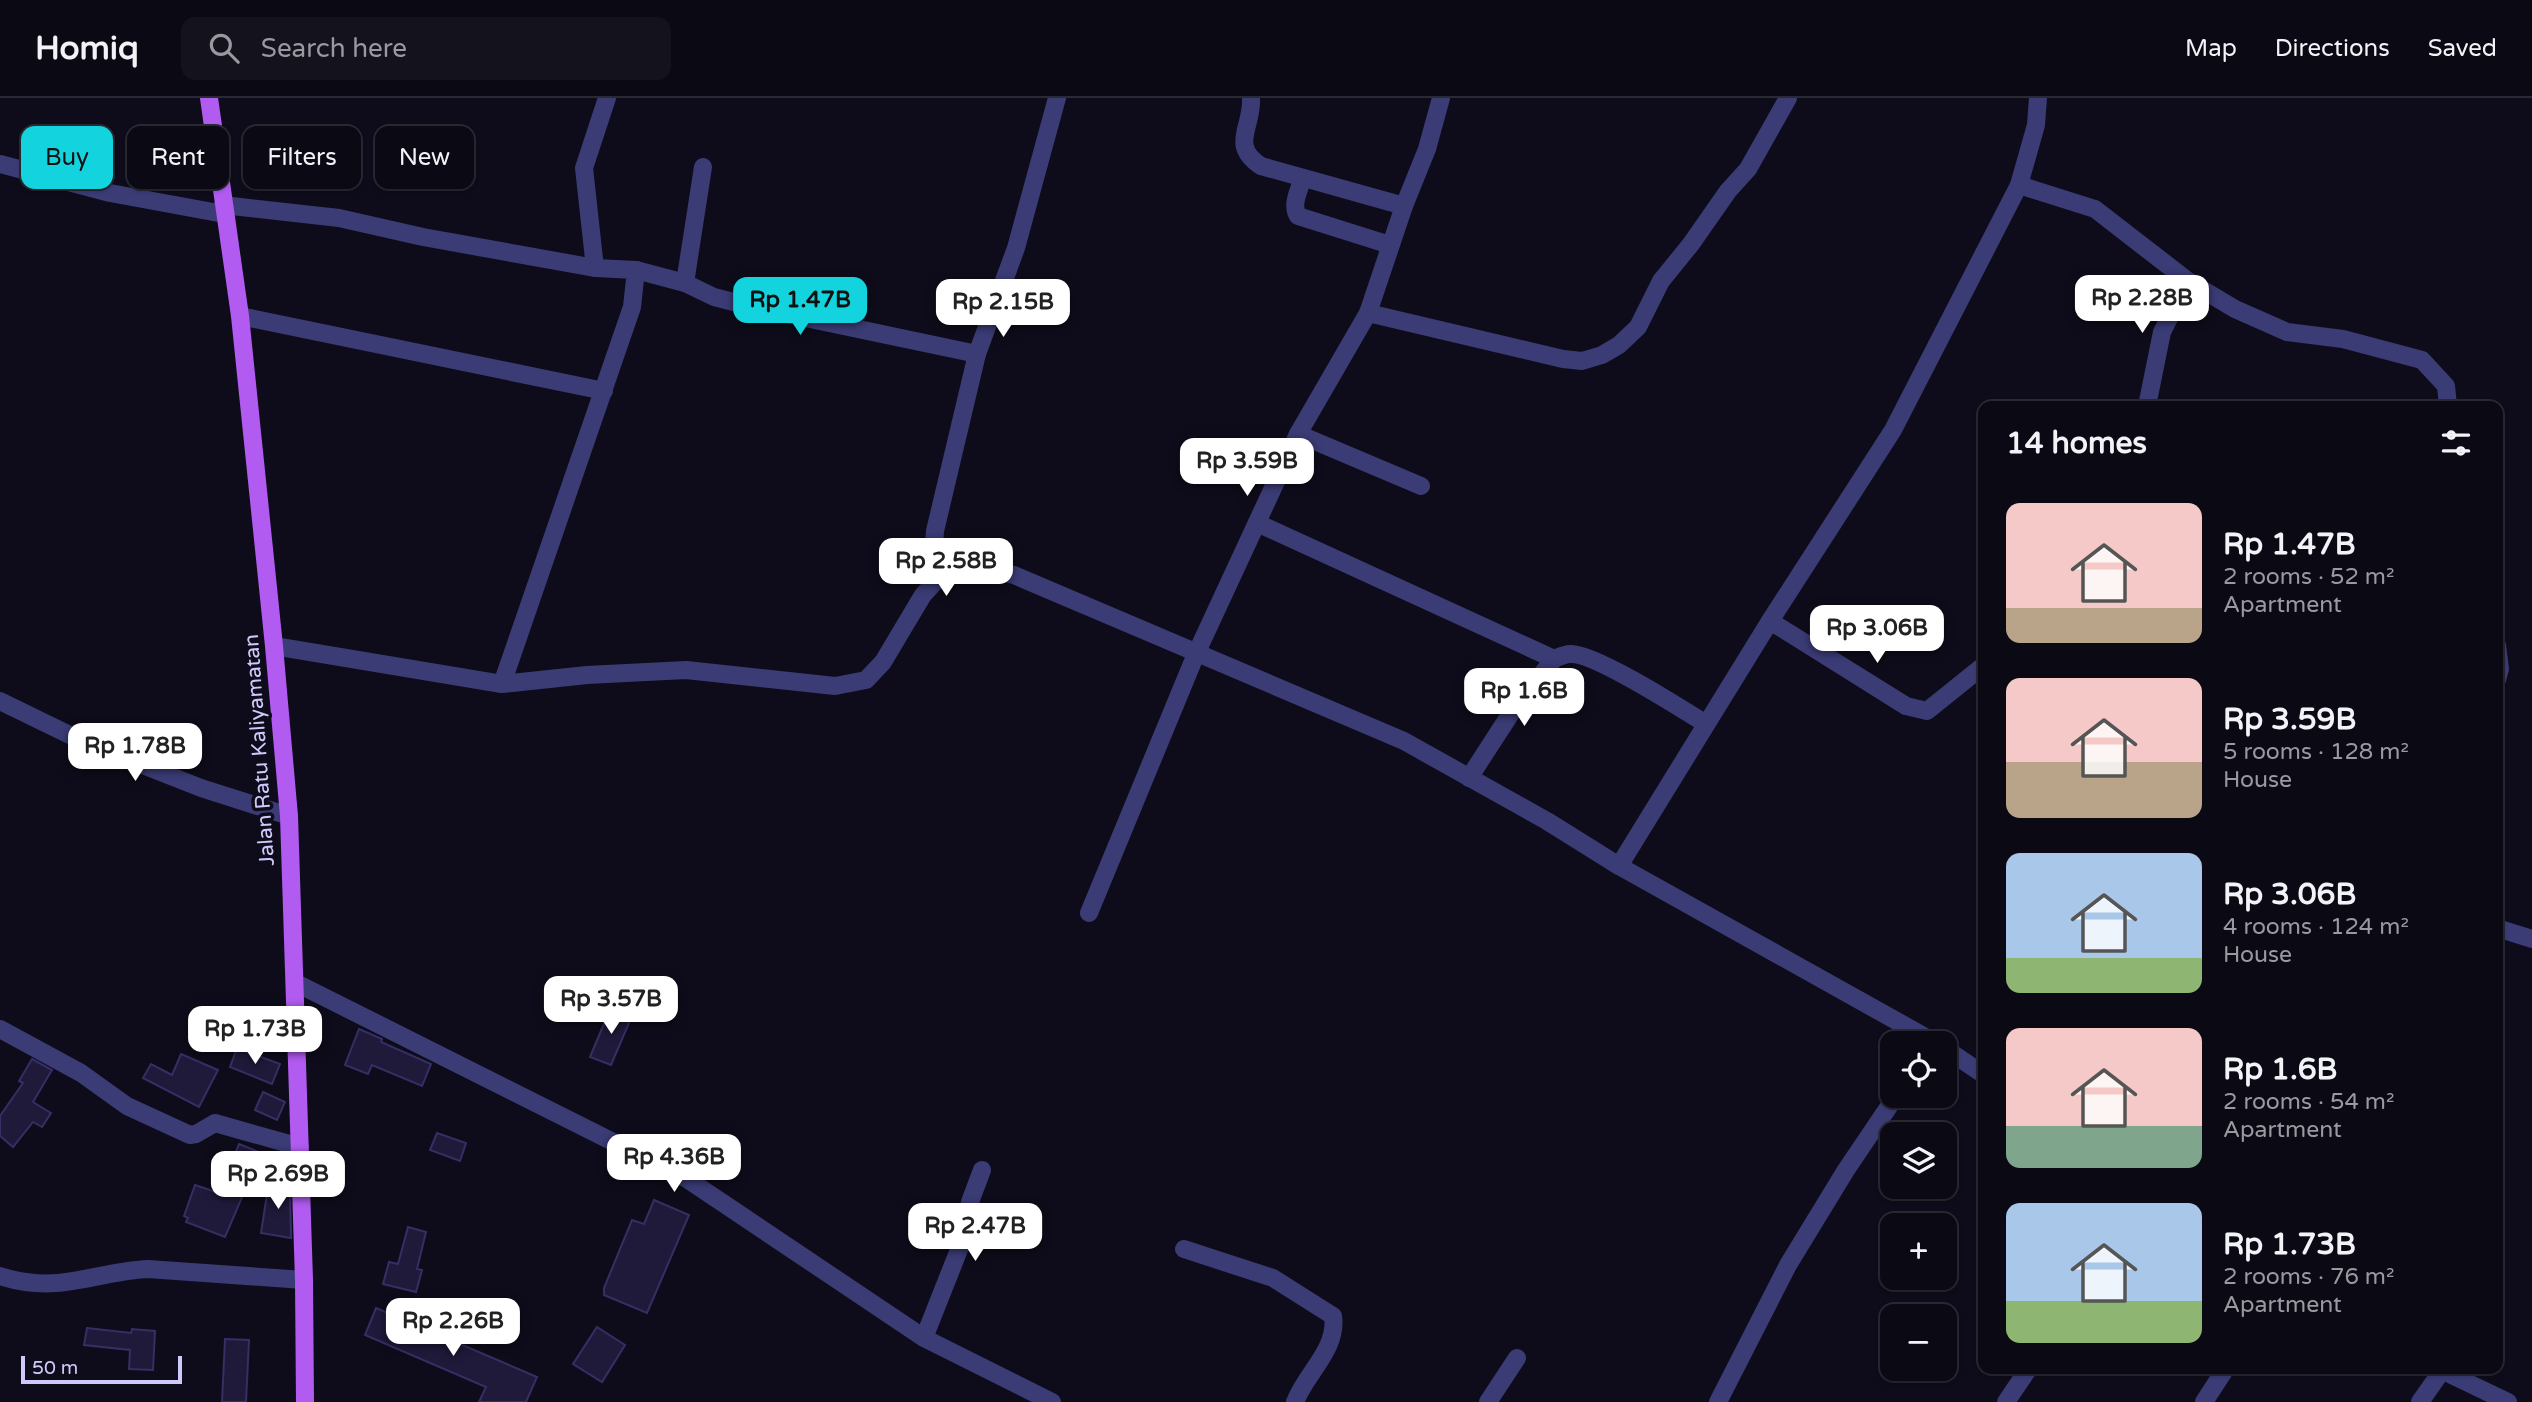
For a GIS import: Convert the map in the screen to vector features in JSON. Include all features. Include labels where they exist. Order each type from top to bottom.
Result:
[{"type":"main road","name":"Jalan Ratu Kaliyamatan","points":[[209,98],[240,316],[289,816],[296,983],[305,1402]]},
{"type":"street","points":[[595,268],[584,168],[607,98]]},
{"type":"street","points":[[935,582],[935,531],[977,354],[1016,248],[1058,98]]},
{"type":"street","points":[[1251,98],[1243,142],[1245,152],[1261,166],[1404,206]]},
{"type":"street","points":[[1090,913],[1196,654],[1298,434],[1368,313],[1404,206],[1427,149],[1441,98]]},
{"type":"street","points":[[1368,313],[1563,359],[1582,361],[1602,355],[1619,345],[1638,327],[1661,281],[1728,191],[1748,169],[1788,98]]},
{"type":"street","points":[[1619,866],[1770,621],[1893,430],[2020,185],[2035,125],[2038,98]]},
{"type":"street","points":[[0,164],[98,190],[223,209],[339,218],[423,237],[595,268],[636,270],[685,283],[714,297],[749,306],[977,354]]},
{"type":"street","points":[[685,283],[702,167]]},
{"type":"street","points":[[1303,178],[1295,204],[1298,216],[1390,245]]},
{"type":"street","points":[[2020,185],[2095,209],[2188,281],[2235,309],[2287,331],[2343,339],[2423,360],[2446,386],[2448,401]]},
{"type":"street","points":[[502,684],[632,307],[636,270]]},
{"type":"street","points":[[2148,401],[2162,331],[2188,281]]},
{"type":"street","points":[[240,316],[604,391]]},
{"type":"street","points":[[1298,434],[1421,486]]},
{"type":"street","points":[[1257,523],[1554,659]]},
{"type":"street","points":[[274,646],[502,684],[587,675],[686,670],[835,686],[866,680],[883,662],[923,596],[935,582],[960,570],[986,569],[1014,575],[1404,741],[1547,821],[1619,866],[1913,1031]]},
{"type":"street","points":[[1770,621],[1906,706],[1927,711],[1978,670]]},
{"type":"street","points":[[1469,778],[1513,710],[1554,659],[1569,653],[1582,655],[1639,683],[1706,723]]},
{"type":"street","points":[[0,701],[82,741],[201,788],[289,816]]},
{"type":"street","points":[[2503,930],[2532,939]]},
{"type":"street","points":[[296,983],[687,1179],[923,1338],[1052,1402]]},
{"type":"street","points":[[0,1029],[80,1073],[127,1106],[190,1135],[215,1123],[300,1147]]},
{"type":"street","points":[[1957,1057],[1978,1071]]},
{"type":"street","points":[[1718,1402],[1788,1265],[1888,1108]]},
{"type":"street","points":[[923,1338],[964,1237],[970,1202],[982,1170]]},
{"type":"street","points":[[1184,1249],[1273,1278],[1333,1316],[1335,1327],[1332,1340],[1295,1402]]},
{"type":"street","points":[[0,1276],[40,1284],[64,1284],[123,1270],[148,1269],[304,1280]]},
{"type":"street","points":[[1488,1402],[1517,1358]]},
{"type":"street","points":[[2006,1402],[2025,1374]]},
{"type":"street","points":[[2204,1402],[2222,1374]]},
{"type":"street","points":[[2420,1402],[2437,1374]]},
{"type":"street","points":[[2448,1374],[2508,1402]]},
{"type":"building","points":[[611,1007],[632,1016],[611,1065],[590,1057]]},
{"type":"building","points":[[359,1029],[431,1064],[422,1086],[372,1065],[368,1074],[345,1065]]},
{"type":"building","points":[[237,1048],[280,1064],[272,1084],[230,1067]]},
{"type":"building","points":[[181,1054],[218,1070],[199,1107],[143,1078],[151,1064],[172,1075]]},
{"type":"building","points":[[32,1059],[52,1070],[33,1102],[51,1113],[42,1127],[33,1122],[13,1147],[0,1136],[0,1116],[23,1083],[19,1081]]},
{"type":"building","points":[[263,1092],[285,1102],[277,1120],[255,1110]]},
{"type":"building","points":[[437,1133],[466,1143],[460,1161],[430,1150]]},
{"type":"building","points":[[239,1144],[261,1153],[225,1237],[186,1222],[188,1218],[184,1216],[195,1185],[219,1193]]},
{"type":"building","points":[[269,1181],[290,1187],[291,1238],[261,1233]]},
{"type":"building","points":[[654,1200],[689,1215],[647,1313],[604,1295],[604,1288],[632,1220],[644,1224]]},
{"type":"building","points":[[408,1227],[426,1232],[417,1269],[422,1270],[416,1292],[383,1284],[389,1262],[398,1264]]},
{"type":"building","points":[[376,1308],[537,1377],[526,1402],[479,1402],[486,1387],[365,1335]]},
{"type":"building","points":[[597,1327],[625,1345],[602,1382],[573,1364]]},
{"type":"building","points":[[87,1328],[131,1333],[132,1329],[155,1331],[153,1370],[129,1369],[130,1350],[84,1345]]},
{"type":"building","points":[[225,1339],[249,1340],[246,1402],[222,1402]]}]
